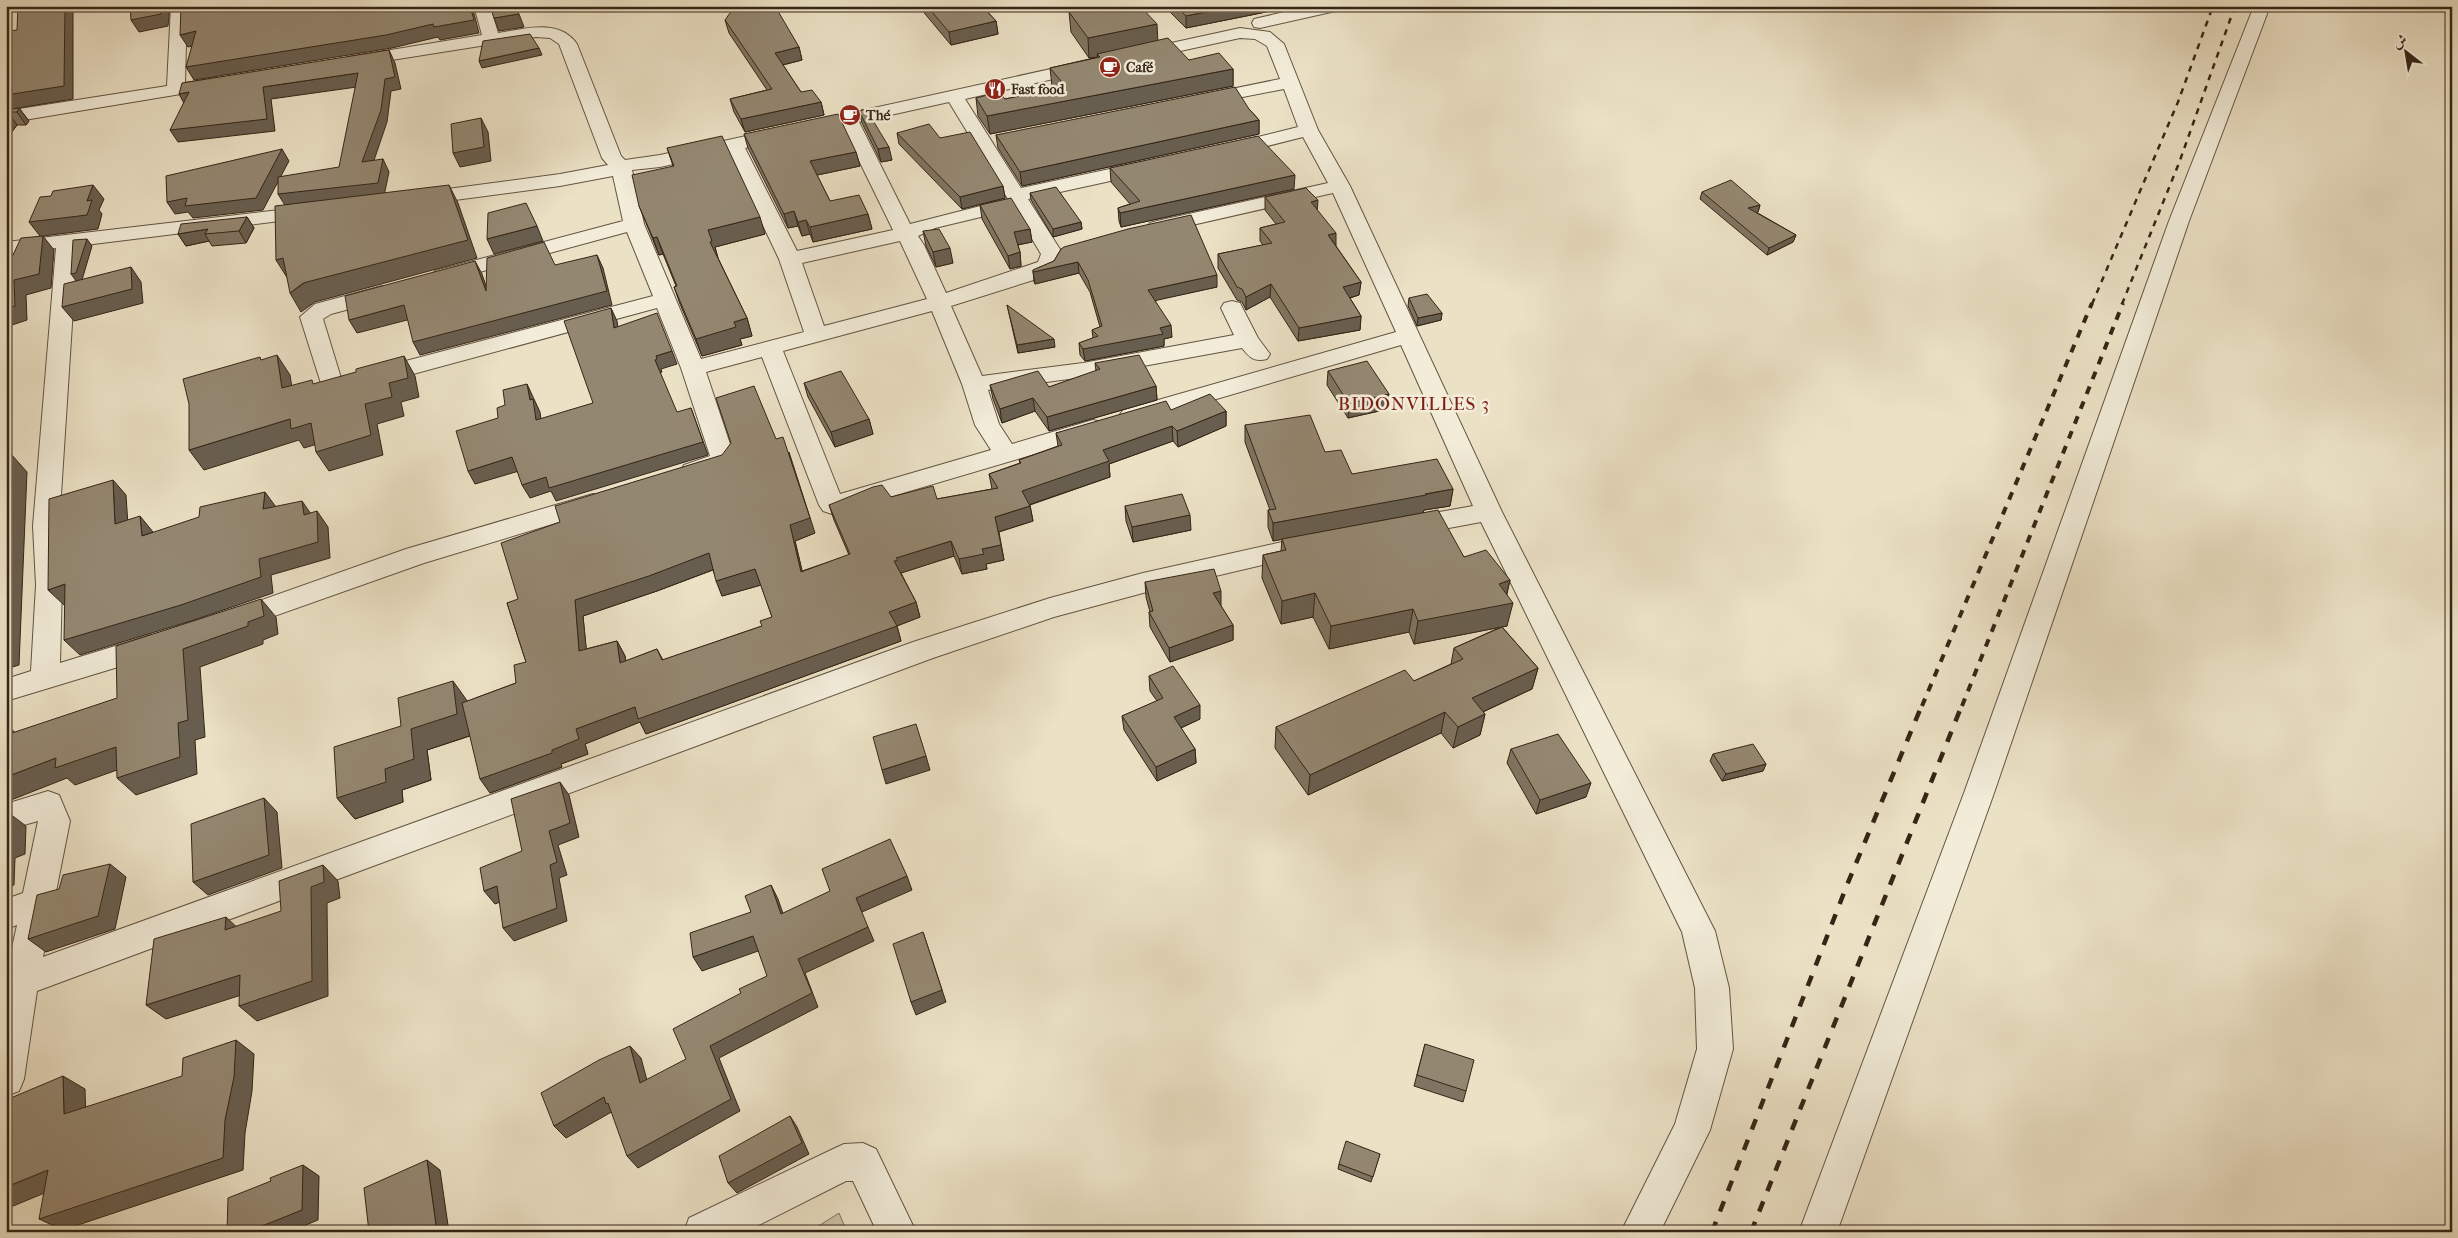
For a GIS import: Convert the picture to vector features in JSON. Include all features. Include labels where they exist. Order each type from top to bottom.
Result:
[{"type":"street","points":[[176,89],[179,6]]},
{"type":"street","points":[[482,6],[492,40]]},
{"type":"street","points":[[1252,6],[1264,30],[1276,44],[1309,130],[1340,186],[1489,512],[1698,931],[1712,988],[1714,1049],[1692,1130],[1640,1232]]},
{"type":"street","points":[[403,201],[560,180],[637,165],[1240,33],[1255,33],[1334,6]]},
{"type":"street","points":[[1818,1232],[1979,793],[2179,221],[2262,6]]},
{"type":"street","points":[[334,64],[536,32],[554,32],[564,38],[612,158],[622,167],[634,224],[663,300],[693,368],[723,459],[717,463],[670,478]]},
{"type":"street","points":[[6,117],[235,80]]},
{"type":"street","points":[[1185,103],[1290,82]]},
{"type":"street","points":[[693,368],[938,303],[1032,273],[1047,266],[1061,251],[1019,198],[995,141],[954,95]]},
{"type":"street","points":[[848,119],[905,234],[914,245],[974,384],[987,425],[1006,454]]},
{"type":"street","points":[[1208,154],[1309,130]]},
{"type":"street","points":[[734,144],[790,260],[816,335]]},
{"type":"street","points":[[790,260],[905,234],[928,224],[1019,198],[1170,163]]},
{"type":"street","points":[[1134,232],[1340,186]]},
{"type":"street","points":[[6,248],[334,209]]},
{"type":"street","points":[[427,281],[634,224]]},
{"type":"street","points":[[45,679],[49,585],[46,526],[67,240]]},
{"type":"street","points":[[399,288],[323,309],[311,317],[332,388],[663,300]]},
{"type":"street","points":[[1232,308],[1248,340],[1273,374]]},
{"type":"street","points":[[770,347],[832,505],[1273,374],[1408,336]]},
{"type":"street","points":[[974,384],[1082,370],[1248,340]]},
{"type":"street","points":[[211,628],[415,556],[614,496]]},
{"type":"street","points":[[1384,530],[1489,512]]},
{"type":"street","points":[[22,981],[923,650],[1050,608],[1124,588],[1327,542]]},
{"type":"street","points":[[6,690],[173,640]]},
{"type":"street","points":[[6,817],[48,804],[54,821],[22,981],[6,1079]]},
{"type":"street","points":[[6,914],[38,903]]},
{"type":"street","points":[[703,1232],[844,1163],[863,1162],[897,1232]]},
{"type":"shaded area","points":[[839,1213],[847,1232],[809,1232]]},
{"type":"building","points":[[18,6],[65,6],[64,86],[6,95],[6,42],[9,31],[17,30]]},
{"type":"building","points":[[130,6],[161,6],[161,14],[131,20]]},
{"type":"building","points":[[181,6],[470,6],[474,20],[434,27],[433,24],[386,35],[186,67],[196,31],[180,35]]},
{"type":"building","points":[[490,6],[513,6],[519,14],[494,18]]},
{"type":"building","points":[[735,6],[775,6],[799,47],[775,53],[801,92],[812,90],[821,102],[741,119],[730,99],[772,89],[725,20]]},
{"type":"building","points":[[927,6],[982,6],[996,21],[949,32]]},
{"type":"building","points":[[1102,6],[1140,6],[1157,24],[1088,38],[1069,12]]},
{"type":"building","points":[[1176,6],[1235,6],[1186,16]]},
{"type":"building","points":[[530,34],[539,48],[479,61],[483,41]]},
{"type":"building","points":[[1168,38],[1189,60],[1219,53],[1233,69],[987,116],[976,98],[999,92],[1005,99],[1066,87],[1050,68],[1100,57],[1097,54]]},
{"type":"building","points":[[389,50],[395,77],[385,79],[381,110],[362,162],[383,159],[378,183],[278,194],[278,177],[339,167],[358,73],[263,87],[267,119],[170,130],[189,92],[179,94],[182,83]]},
{"type":"building","points":[[1235,87],[1249,109],[1259,120],[1020,172],[996,135]]},
{"type":"building","points":[[19,108],[17,112],[8,112],[6,114],[6,110]]},
{"type":"building","points":[[866,109],[889,147],[878,149],[859,111]]},
{"type":"building","points":[[838,114],[856,152],[810,161],[830,201],[859,195],[868,214],[810,227],[806,220],[798,222],[794,211],[784,214],[744,134]]},
{"type":"building","points":[[481,118],[484,147],[453,153],[451,124]]},
{"type":"building","points":[[929,124],[940,138],[970,132],[1003,186],[960,197],[897,133]]},
{"type":"building","points":[[722,136],[760,217],[708,230],[712,241],[710,242],[747,318],[734,322],[736,327],[696,339],[674,287],[677,286],[657,237],[653,238],[639,206],[632,175],[674,166],[667,148]]},
{"type":"building","points":[[1258,136],[1295,175],[1120,213],[1118,208],[1140,201],[1110,168]]},
{"type":"building","points":[[282,149],[256,198],[185,206],[187,198],[167,202],[166,176]]},
{"type":"building","points":[[1731,180],[1760,205],[1748,208],[1796,235],[1769,248],[1702,192]]},
{"type":"building","points":[[93,185],[87,201],[92,200],[87,215],[29,222],[40,197],[51,196],[53,191]]},
{"type":"building","points":[[449,185],[468,240],[303,283],[290,293],[283,258],[276,260],[275,206]]},
{"type":"building","points":[[1056,187],[1081,222],[1053,229],[1030,193]]},
{"type":"building","points":[[1306,188],[1318,200],[1311,202],[1336,233],[1328,235],[1361,282],[1343,287],[1361,316],[1299,328],[1271,284],[1246,297],[1242,289],[1237,287],[1218,254],[1272,243],[1260,228],[1285,222],[1265,197]]},
{"type":"building","points":[[1011,198],[1030,229],[1014,232],[1020,252],[1008,256],[980,205]]},
{"type":"building","points":[[526,203],[537,226],[487,239],[488,213]]},
{"type":"building","points":[[1191,215],[1217,275],[1148,290],[1171,325],[1160,328],[1163,334],[1083,349],[1079,343],[1098,336],[1092,330],[1102,326],[1088,280],[1078,262],[1033,272],[1033,270],[1054,261],[1064,247],[1128,229]]},
{"type":"building","points":[[247,217],[239,231],[205,234],[208,229],[178,234],[181,224]]},
{"type":"building","points":[[939,229],[950,248],[933,252],[923,231]]},
{"type":"building","points":[[43,236],[39,274],[14,280],[15,306],[6,309],[6,259],[12,257],[21,238]]},
{"type":"building","points":[[87,239],[76,273],[71,274],[73,240]]},
{"type":"building","points":[[544,242],[555,265],[597,255],[607,291],[413,342],[404,305],[349,320],[345,296],[475,261],[486,291],[487,258]]},
{"type":"building","points":[[131,267],[132,289],[62,307],[64,284]]},
{"type":"building","points":[[1427,294],[1442,313],[1418,318],[1409,298]]},
{"type":"building","points":[[1007,305],[1054,339],[1017,345]]},
{"type":"building","points":[[611,308],[614,328],[657,313],[672,351],[656,356],[657,359],[655,360],[677,412],[691,408],[703,442],[549,488],[546,477],[522,485],[512,457],[468,471],[456,431],[498,418],[497,408],[505,405],[503,390],[527,384],[530,400],[533,399],[536,420],[593,403],[564,321]]},
{"type":"building","points":[[277,355],[282,388],[312,380],[313,384],[356,372],[356,369],[404,356],[408,378],[389,383],[392,397],[365,404],[371,435],[316,452],[311,423],[291,429],[290,419],[189,450],[189,404],[183,379],[260,357],[261,360]]},
{"type":"building","points":[[1139,355],[1156,386],[1047,417],[1033,398],[1000,409],[990,385],[1038,371],[1049,387],[1100,369],[1095,363]]},
{"type":"building","points":[[1367,361],[1389,394],[1349,404],[1328,371]]},
{"type":"building","points":[[841,371],[869,419],[831,432],[804,383]]},
{"type":"building","points":[[754,386],[776,439],[783,437],[810,518],[790,525],[801,572],[850,554],[829,505],[873,487],[882,485],[891,497],[933,486],[937,499],[998,488],[989,474],[1021,463],[1019,460],[1062,445],[1056,433],[1166,401],[1171,410],[1210,394],[1226,411],[1177,431],[1172,426],[1103,450],[1109,461],[1022,491],[1030,506],[995,517],[1001,545],[982,549],[984,554],[959,559],[951,541],[896,558],[898,560],[894,561],[916,602],[889,612],[897,626],[638,719],[635,707],[576,729],[579,739],[552,750],[552,753],[480,779],[462,703],[516,683],[514,665],[526,662],[507,603],[518,599],[501,543],[560,522],[555,506],[722,455],[731,443],[716,398]],"holes":[[[709,553],[716,581],[755,569],[772,617],[760,621],[762,626],[662,660],[657,649],[620,663],[617,641],[579,651],[575,600],[649,576]]]},
{"type":"building","points":[[1310,415],[1325,452],[1341,450],[1352,474],[1437,459],[1453,489],[1273,523],[1268,510],[1276,509],[1245,425]]},
{"type":"building","points":[[11,454],[6,535],[6,455]]},
{"type":"building","points":[[113,480],[115,524],[140,516],[142,536],[199,517],[200,507],[265,492],[263,509],[302,501],[304,515],[317,511],[318,542],[259,559],[261,577],[181,605],[64,640],[65,584],[48,590],[49,499]]},
{"type":"building","points":[[1182,494],[1190,515],[1132,527],[1125,506]]},
{"type":"building","points":[[1438,510],[1464,557],[1486,550],[1510,580],[1499,584],[1513,603],[1418,621],[1413,609],[1331,626],[1315,593],[1282,601],[1263,555],[1286,550],[1282,539]]},
{"type":"building","points":[[1214,569],[1221,591],[1213,593],[1233,625],[1169,648],[1149,612],[1153,611],[1145,582]]},
{"type":"building","points":[[261,599],[264,616],[248,622],[248,626],[183,649],[188,720],[178,723],[180,757],[117,778],[116,747],[55,768],[56,758],[6,777],[6,728],[9,727],[9,734],[117,698],[116,646]]},
{"type":"building","points":[[1502,627],[1538,668],[1472,698],[1485,714],[1458,727],[1445,712],[1310,775],[1276,727],[1405,670],[1414,681],[1463,659],[1454,648]]},
{"type":"building","points":[[1173,666],[1200,705],[1174,717],[1195,749],[1156,767],[1122,716],[1163,698],[1149,676]]},
{"type":"building","points":[[453,681],[457,714],[411,729],[414,759],[385,769],[386,782],[337,798],[334,747],[401,726],[398,698]]},
{"type":"building","points":[[916,724],[926,756],[882,770],[873,737]]},
{"type":"building","points":[[1558,734],[1591,783],[1540,800],[1511,749]]},
{"type":"building","points":[[1753,744],[1766,764],[1726,774],[1713,754]]},
{"type":"building","points":[[560,782],[570,823],[549,831],[557,862],[550,865],[557,908],[503,928],[497,886],[484,891],[480,868],[522,851],[511,799]]},
{"type":"building","points":[[264,798],[269,855],[193,882],[191,824]]},
{"type":"building","points":[[890,839],[907,876],[856,898],[868,927],[798,959],[812,993],[710,1046],[731,1099],[627,1156],[608,1103],[606,1104],[604,1097],[554,1126],[541,1093],[599,1060],[630,1046],[640,1083],[686,1059],[673,1029],[741,993],[739,989],[767,976],[753,936],[693,957],[690,933],[751,912],[745,896],[771,885],[781,914],[830,891],[822,869]]},
{"type":"building","points":[[110,864],[98,916],[28,939],[37,895],[59,889],[63,875]]},
{"type":"building","points":[[323,865],[324,882],[311,887],[312,981],[239,1006],[240,975],[146,1005],[154,939],[226,917],[225,930],[281,911],[279,881]]},
{"type":"building","points":[[923,932],[942,990],[911,1002],[893,944]]},
{"type":"building","points":[[236,1040],[234,1077],[225,1120],[223,1158],[39,1219],[48,1170],[6,1187],[6,1100],[63,1076],[64,1114],[182,1076],[183,1058]]},
{"type":"building","points":[[1425,1044],[1474,1060],[1466,1091],[1417,1075]]},
{"type":"building","points":[[790,1116],[802,1143],[728,1183],[719,1156]]},
{"type":"building","points":[[1346,1141],[1380,1154],[1373,1177],[1339,1164]]},
{"type":"building","points":[[427,1160],[437,1232],[369,1232],[364,1188]]},
{"type":"building","points":[[303,1165],[302,1210],[247,1232],[227,1232],[228,1198],[271,1181],[270,1178]]},
{"type":"railway","points":[[2092,304],[2178,102],[2213,6]]},
{"type":"railway","points":[[2122,304],[2179,163],[2235,6]]},
{"type":"railway","points":[[1922,706],[2092,303]]},
{"type":"railway","points":[[1962,706],[2123,303]]},
{"type":"railway","points":[[1712,1232],[1847,885],[1922,705]]},
{"type":"railway","points":[[1751,1232],[1962,705]]},
{"type":"place","name":"Café","points":[[1110,67]]},
{"type":"place","name":"Fast food","points":[[995,89]]},
{"type":"place","name":"Thé","points":[[850,115]]},
{"type":"district","name":"BIDONVILLES 3","points":[[1414,403]]}]
